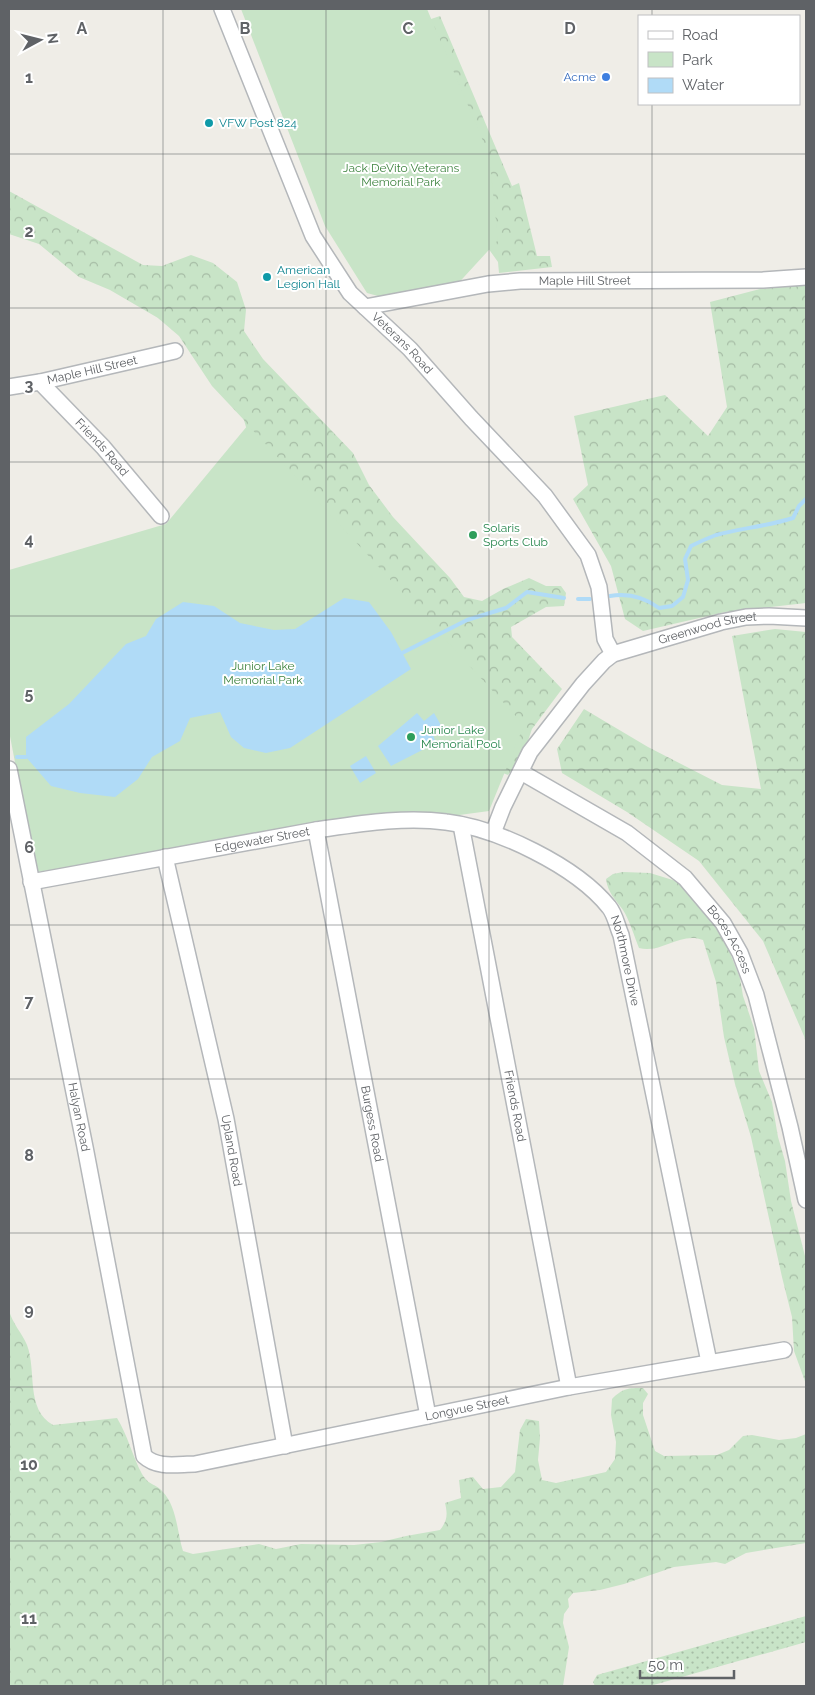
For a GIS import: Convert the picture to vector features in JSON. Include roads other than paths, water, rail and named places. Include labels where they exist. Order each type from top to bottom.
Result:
[{"type":"street","name":"Veterans Road","points":[[222,9],[313,236],[350,293],[410,349],[544,496],[588,554],[599,587],[605,639],[613,654]]},
{"type":"street","name":"Maple Hill Street","points":[[365,307],[446,291],[512,282],[763,280],[806,277]]},
{"type":"street","name":"Maple Hill Street","points":[[9,386],[40,382],[175,351]]},
{"type":"street","name":"Friends Road","points":[[40,382],[103,446],[161,516]]},
{"type":"street","name":"Greenwood Street","points":[[613,654],[721,622],[746,617],[806,618]]},
{"type":"street","points":[[493,833],[503,807],[530,752],[583,684],[613,654]]},
{"type":"street","name":"Halyan Road","points":[[9,769],[14,817],[31,882],[144,1456],[151,1463]]},
{"type":"street","name":"Boces Access","points":[[521,772],[627,833],[685,878],[723,924],[740,953],[756,995],[790,1127],[806,1200]]},
{"type":"street","name":"Edgewater Street","points":[[31,882],[316,830],[354,825],[407,820],[445,821],[493,833]]},
{"type":"street","name":"Friends Road","points":[[461,825],[569,1387]]},
{"type":"street","name":"Burgess Road","points":[[316,830],[428,1416]]},
{"type":"street","name":"Northmore Drive","points":[[493,833],[523,846],[568,872],[592,890],[610,908],[621,935],[709,1362]]},
{"type":"street","name":"Upland Road","points":[[165,857],[226,1119],[284,1446]]},
{"type":"street","name":"Longvue Street","points":[[151,1463],[160,1465],[195,1464],[569,1387],[784,1350]]},
{"type":"water","points":[[344,598],[369,602],[391,632],[411,669],[290,748],[266,753],[244,748],[231,737],[220,712],[190,718],[180,741],[152,757],[138,779],[115,797],[80,793],[51,786],[26,757],[26,737],[69,704],[126,644],[146,636],[156,619],[183,602],[214,606],[240,623],[274,630],[295,629]]},
{"type":"water","name":"Junior Lake Memorial Pool","points":[[417,713],[424,721],[434,713],[442,727],[432,732],[436,743],[391,766],[378,746]]},
{"type":"water","points":[[366,756],[376,773],[360,783],[350,766]]},
{"type":"waterway","points":[[610,596],[624,595],[636,597],[648,601],[659,608],[672,606],[683,597],[688,580],[685,559],[691,546],[716,535],[793,518],[799,506],[806,499]]},
{"type":"waterway","points":[[402,653],[467,620],[506,608],[527,592],[564,598]]},
{"type":"waterway","points":[[578,599],[590,599]]},
{"type":"waterway","points":[[17,757],[26,757]]},
{"type":"place","name":"Acme","points":[[606,77]]},
{"type":"place","name":"VFW Post 824","points":[[209,123]]},
{"type":"place","name":"American Legion Hall","points":[[267,277]]},
{"type":"place","name":"Solaris Sports Club","points":[[473,535]]},
{"type":"place","name":"Junior Lake Memorial Pool","points":[[411,737]]},
{"type":"park label","name":"Jack DeVito Veterans Memorial Park","points":[[401,175]]},
{"type":"park label","name":"Junior Lake Memorial Park","points":[[263,673]]}]
